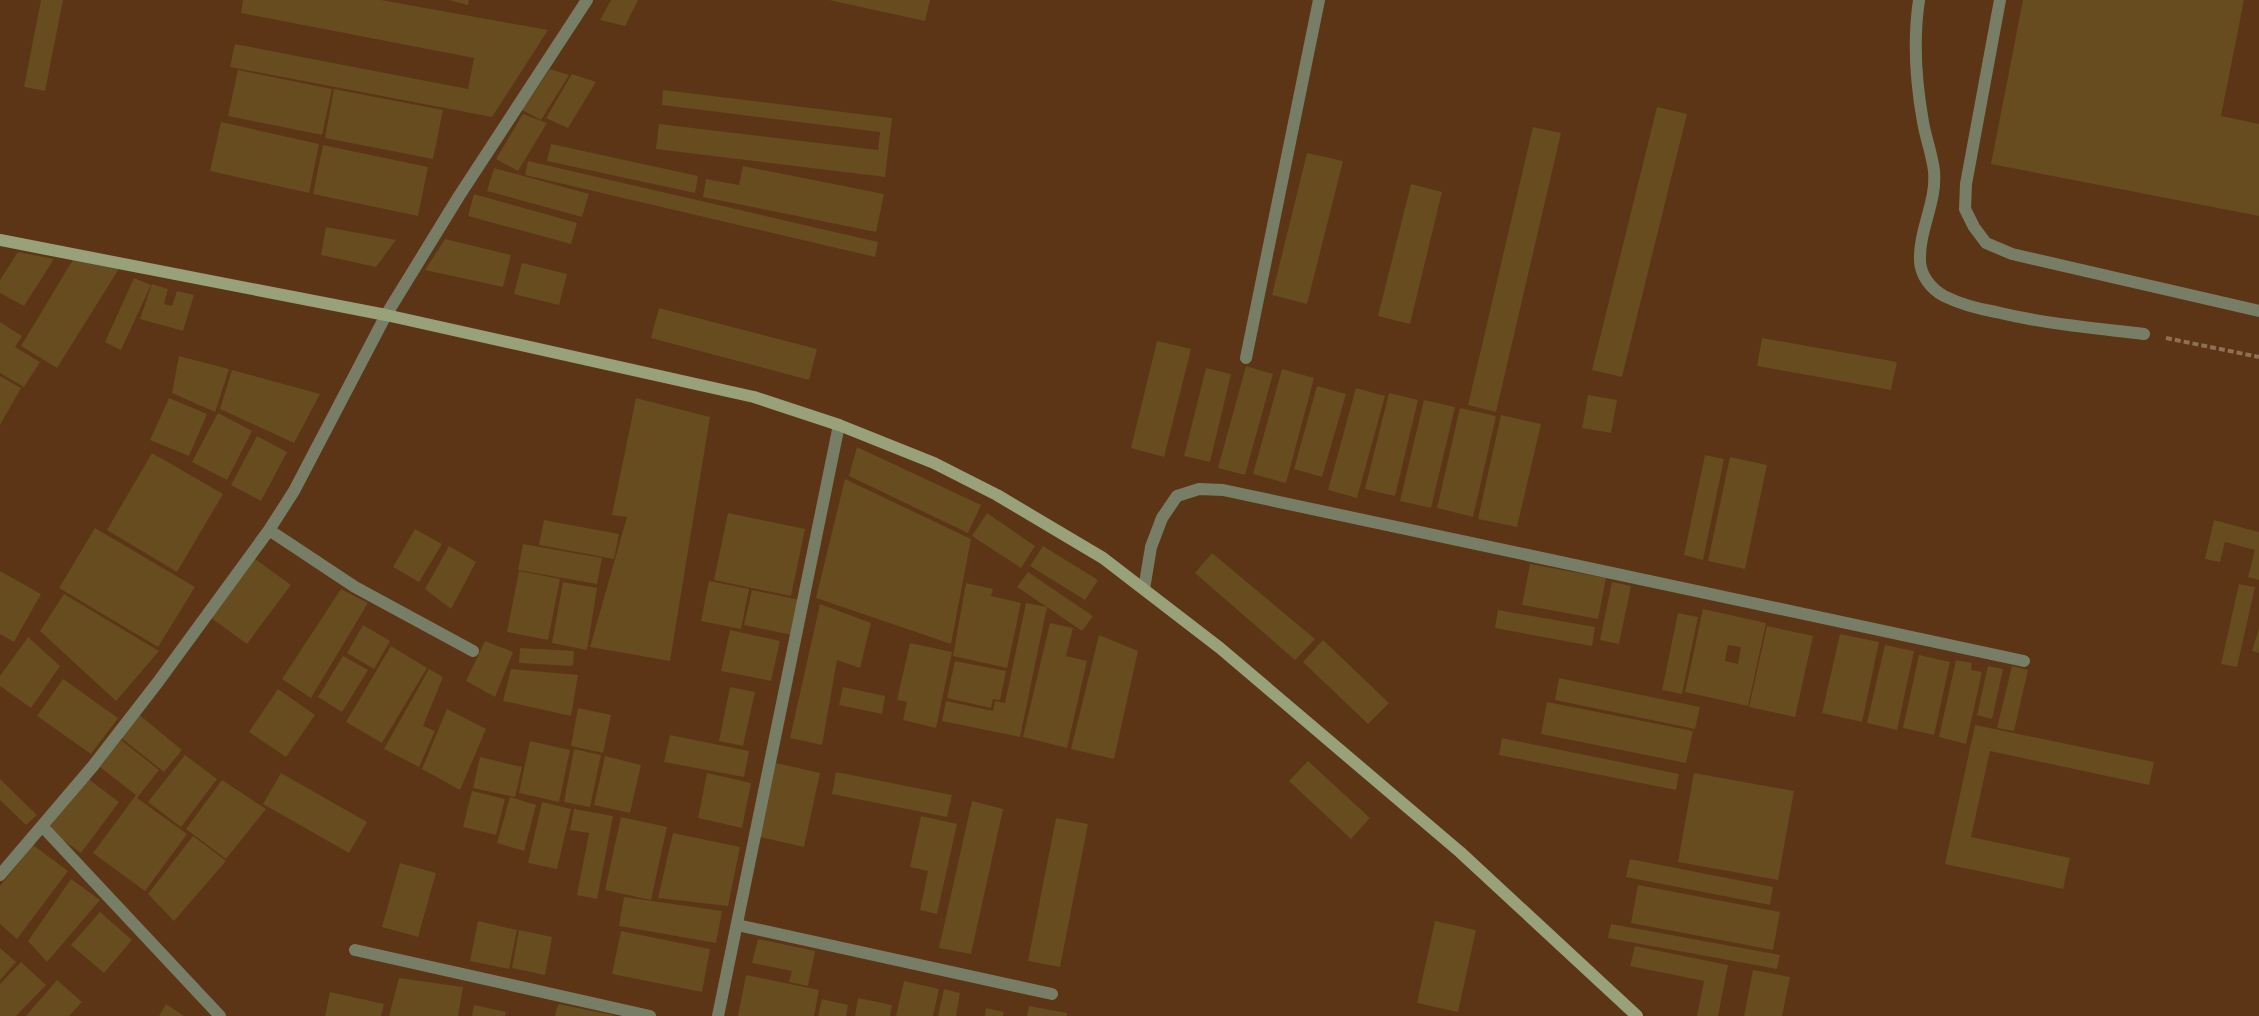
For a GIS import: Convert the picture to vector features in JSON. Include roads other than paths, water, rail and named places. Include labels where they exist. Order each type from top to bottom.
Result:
[{"type":"street","points":[[0,875],[93,766],[158,682],[269,530],[294,491],[386,315],[459,196],[588,0]]},
{"type":"street","points":[[1246,358],[1319,0]]},
{"type":"street","points":[[1919,0],[1916,20],[1917,66],[1923,122],[1934,172],[1934,191],[1924,231],[1920,261],[1928,283],[1944,296],[1978,308],[2024,319],[2144,334]]},
{"type":"street","points":[[2000,0],[1966,184],[1965,209],[1974,227],[1986,243],[2012,254],[2259,311]]},
{"type":"street","points":[[0,240],[386,315],[754,397],[839,425],[934,463],[997,495],[1103,558],[1220,648],[1460,852],[1637,1016]]},
{"type":"street","points":[[718,1016],[839,425]]},
{"type":"street","points":[[1143,590],[1151,546],[1161,518],[1177,496],[1199,489],[1223,490],[2024,661]]},
{"type":"street","points":[[269,530],[355,587],[473,651]]},
{"type":"street","points":[[42,826],[220,1016]]},
{"type":"street","points":[[737,925],[1052,994]]},
{"type":"street","points":[[355,950],[650,1016]]}]
